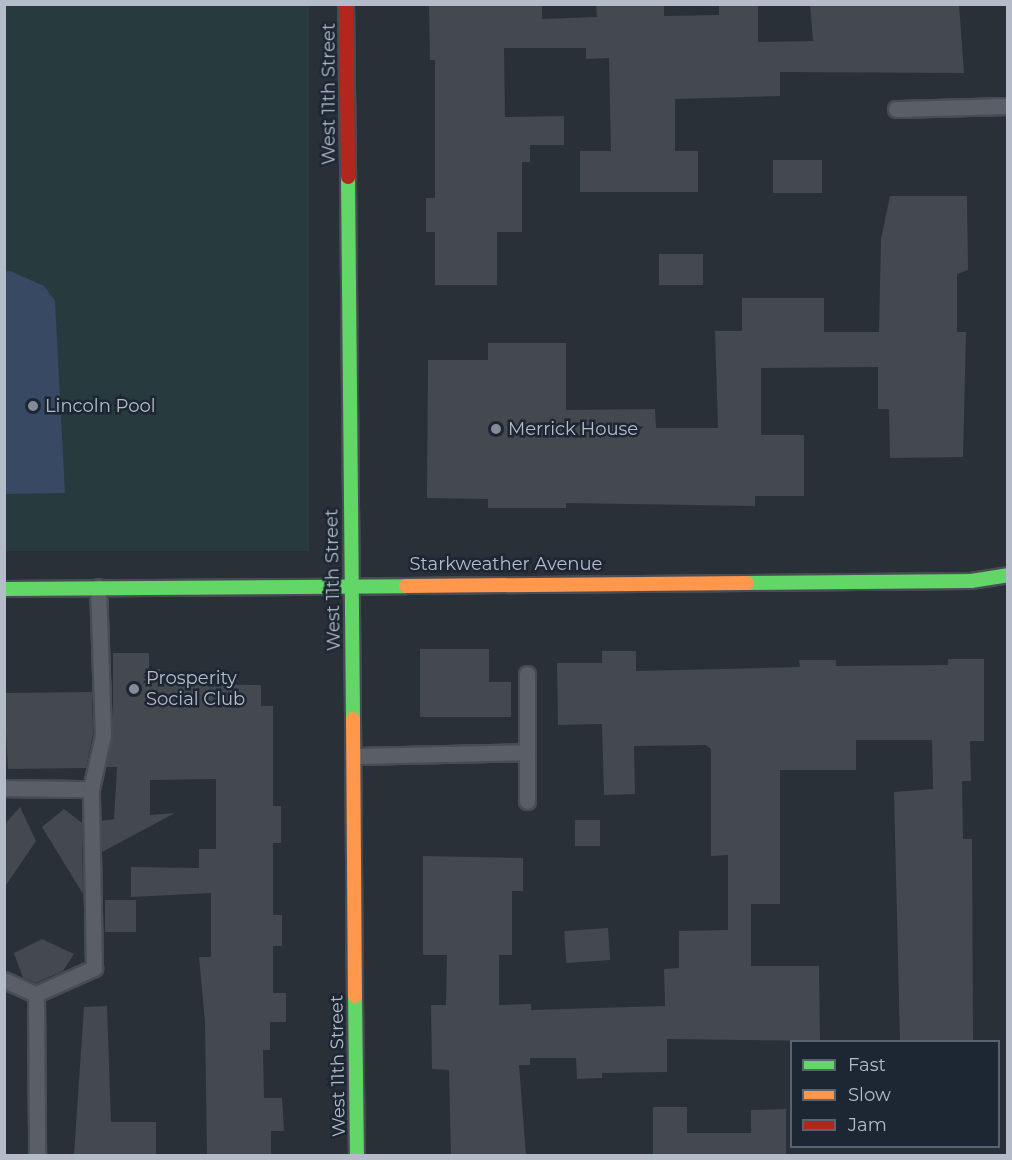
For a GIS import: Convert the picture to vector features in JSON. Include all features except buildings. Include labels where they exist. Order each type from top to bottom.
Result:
[{"type":"street","name":"West 11th Street","points":[[346,4],[357,1155]]},
{"type":"street","name":"Starkweather Avenue","points":[[4,589],[351,583],[971,581],[1008,575]]},
{"type":"lane","points":[[896,108],[1008,106]]},
{"type":"lane","points":[[4,980],[36,994],[94,968],[91,789],[103,735],[98,587]]},
{"type":"lane","points":[[527,674],[527,801]]},
{"type":"lane","points":[[352,756],[527,752]]},
{"type":"lane","points":[[4,788],[91,789]]},
{"type":"lane","points":[[36,994],[37,1155]]},
{"type":"green space","points":[[4,5],[309,5],[309,551],[4,551]]},
{"type":"water","name":"Lincoln Pool","points":[[10,271],[44,286],[55,301],[65,493],[5,494],[4,272]]},
{"type":"traffic: fast","points":[[348,177],[353,719]]},
{"type":"traffic: fast","points":[[747,583],[971,581],[1008,575]]},
{"type":"traffic: fast","points":[[4,589],[406,586]]},
{"type":"traffic: fast","points":[[355,996],[357,1156]]},
{"type":"traffic: slow","points":[[406,586],[747,583]]},
{"type":"traffic: slow","points":[[353,719],[355,996]]},
{"type":"traffic: jam","points":[[346,4],[348,177]]},
{"type":"place","name":"Lincoln Pool","points":[[33,406]]},
{"type":"place","name":"Merrick House","points":[[496,429]]},
{"type":"place","name":"Prosperity Social Club","points":[[134,689]]}]
